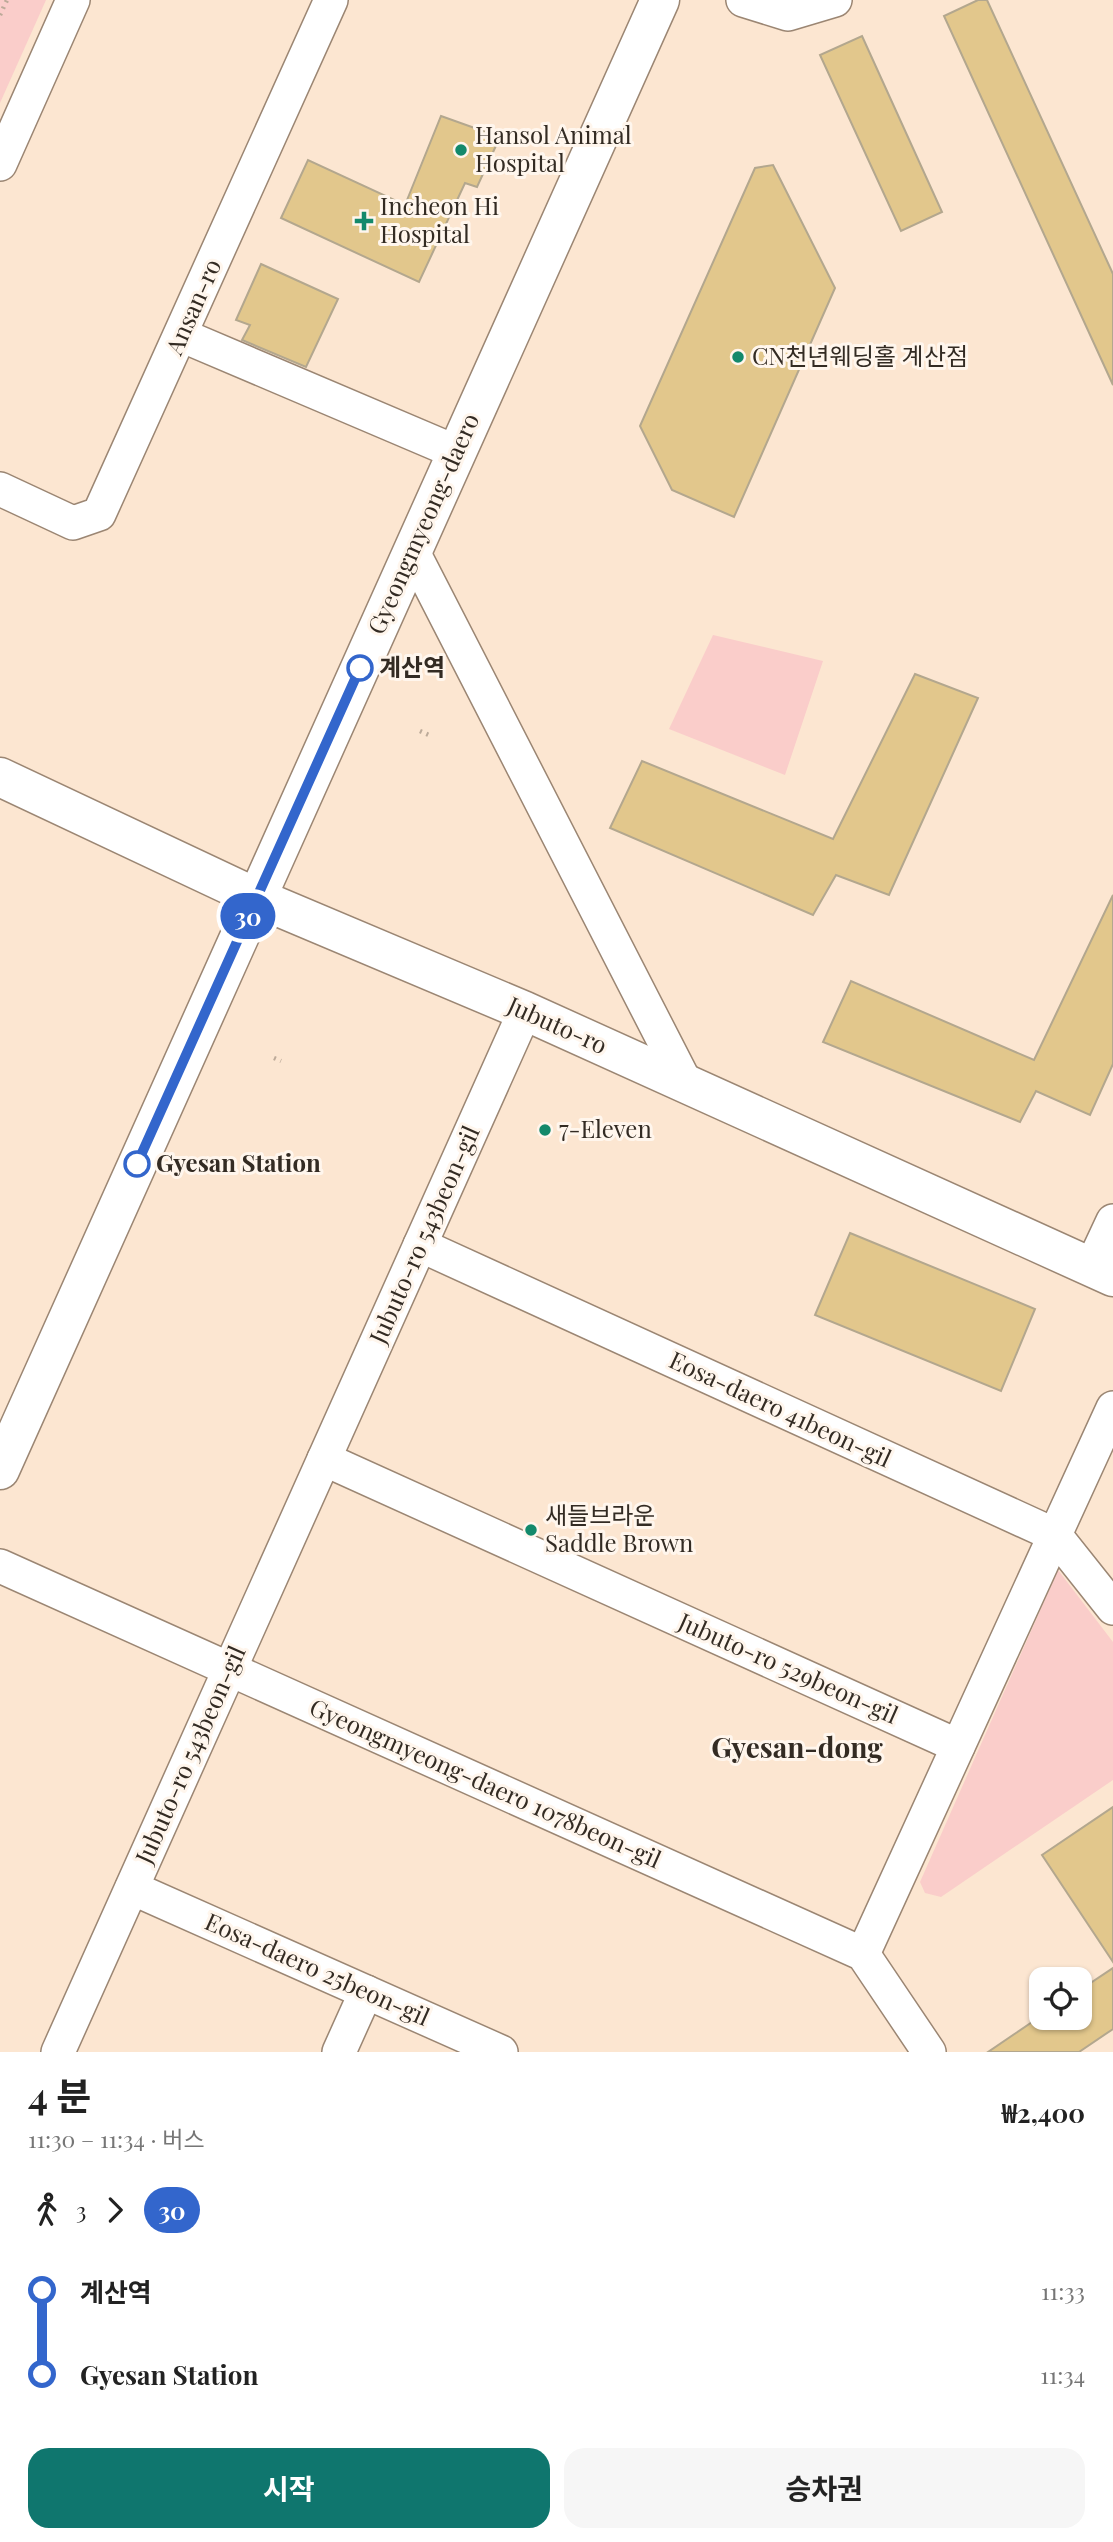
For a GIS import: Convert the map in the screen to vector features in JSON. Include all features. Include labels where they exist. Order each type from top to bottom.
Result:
[{"type":"street","points":[[0,164],[73,0]]},
{"type":"street","name":"Ansan-ro","points":[[0,489],[73,523],[99,514],[331,0]]},
{"type":"street","name":"Gyeongmyeong-daero","points":[[0,1469],[660,0]]},
{"type":"street","points":[[743,0],[788,14],[835,0]]},
{"type":"street","points":[[181,335],[456,452]]},
{"type":"street","points":[[412,550],[686,1084]]},
{"type":"street","name":"Jubuto-ro","points":[[0,777],[257,898],[525,1011],[1102,1273]]},
{"type":"street","name":"Jubuto-ro 543beon-gil","points":[[58,2052],[525,1011]]},
{"type":"street","points":[[1102,1273],[1113,1222]]},
{"type":"street","name":"Eosa-daero 41beon-gil","points":[[420,1245],[1055,1535],[1113,1608]]},
{"type":"street","points":[[929,2052],[863,1954],[1113,1408]]},
{"type":"street","name":"Jubuto-ro 529beon-gil","points":[[324,1459],[958,1746]]},
{"type":"street","name":"Gyeongmyeong-daero 1078beon-gil","points":[[0,1566],[863,1954]]},
{"type":"street","name":"Eosa-daero 25beon-gil","points":[[132,1888],[501,2052]]},
{"type":"street","points":[[339,2052],[366,1992]]},
{"type":"path","points":[[0,15],[7,0]]},
{"type":"path","points":[[420,731],[430,736]]},
{"type":"path","points":[[274,1058],[281,1061]]},
{"type":"shaded area","points":[[0,0],[46,0],[0,103]]},
{"type":"shaded area","points":[[713,635],[823,661],[785,775],[669,729]]},
{"type":"shaded area","points":[[1058,1570],[1113,1642],[1113,1780],[941,1897],[925,1893],[920,1882]]},
{"type":"building","points":[[978,0],[987,0],[1113,274],[1113,385],[944,16]]},
{"type":"building","points":[[862,36],[942,212],[901,231],[820,55]]},
{"type":"building","name":"Incheon Hi Hospital","points":[[441,116],[500,137],[477,187],[465,183],[419,282],[281,218],[308,160],[405,205]]},
{"type":"building","name":"CN천년웨딩홀 계산점","points":[[773,165],[835,288],[734,517],[672,490],[640,426],[755,168]]},
{"type":"building","points":[[261,264],[338,299],[306,367],[242,340],[250,325],[236,320]]},
{"type":"building","points":[[915,674],[978,698],[889,895],[836,875],[813,915],[610,828],[642,761],[833,839]]},
{"type":"building","points":[[1113,895],[1113,1064],[1090,1115],[1036,1091],[1020,1122],[823,1042],[851,981],[1034,1060]]},
{"type":"building","points":[[850,1233],[1035,1309],[1001,1391],[815,1315]]},
{"type":"building","points":[[1113,1807],[1113,1962],[1042,1855]]},
{"type":"building","points":[[1113,1968],[1113,2029],[1079,2052],[988,2052],[1029,2024],[1029,2030],[1092,2030],[1092,1982]]},
{"type":"bus line","name":"30","points":[[137,1164],[360,668]]},
{"type":"place","name":"Hansol Animal Hospital","points":[[461,150]]},
{"type":"place","name":"Incheon Hi Hospital","points":[[364,221]]},
{"type":"place","name":"CN천년웨딩홀 계산점","points":[[738,357]]},
{"type":"place","name":"계산역","points":[[360,668]]},
{"type":"place","name":"7-Eleven","points":[[545,1130]]},
{"type":"place","name":"Gyesan Station","points":[[137,1164]]},
{"type":"place","name":"새들브라운 Saddle Brown","points":[[531,1530]]},
{"type":"district","name":"Gyesan-dong","points":[[797,1748]]}]
